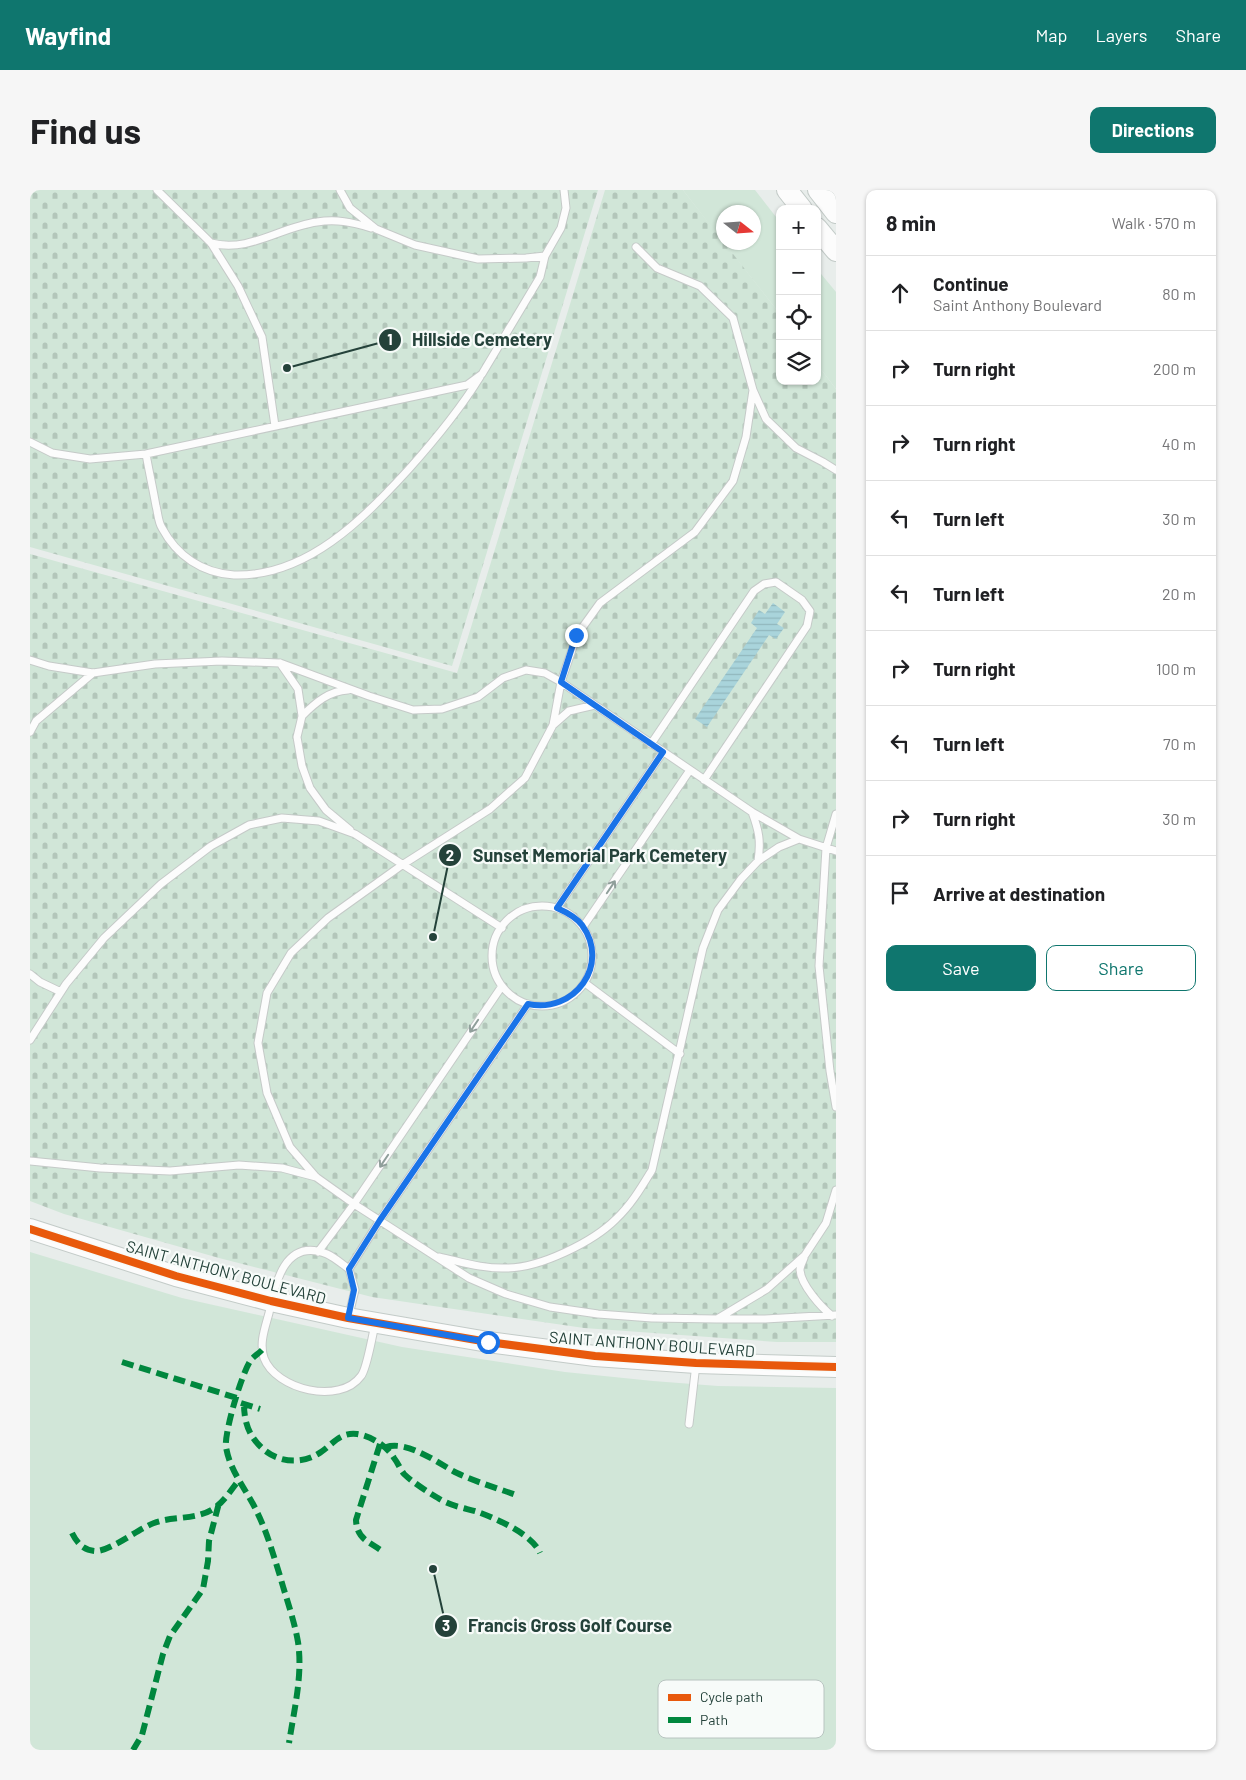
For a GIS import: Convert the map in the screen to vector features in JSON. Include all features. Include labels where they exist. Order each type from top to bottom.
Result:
[{"type":"street","points":[[787,190],[799,205]]},
{"type":"street","points":[[818,190],[836,213]]},
{"type":"street","points":[[821,233],[836,251]]},
{"type":"street","name":"SAINT ANTHONY BOULEVARD","points":[[30,1229],[176,1276],[271,1301],[348,1318],[488,1342],[595,1356],[696,1364],[836,1367]]},
{"type":"lane","points":[[157,190],[211,243],[238,286],[262,337],[275,426]]},
{"type":"lane","points":[[340,190],[350,208],[376,229]]},
{"type":"lane","points":[[146,454],[161,527],[181,555],[198,567],[221,574],[247,575],[301,560],[336,539],[357,523],[439,435],[466,401],[540,277],[545,256],[561,228],[566,208],[564,190]]},
{"type":"lane","points":[[211,243],[223,246],[248,244],[316,222],[346,220],[376,229],[415,245],[478,259],[545,256]]},
{"type":"lane","points":[[636,247],[657,268],[700,286],[733,318],[753,390],[766,419],[796,448],[836,470]]},
{"type":"lane","points":[[30,442],[52,453],[90,459],[146,454],[467,385],[482,374]]},
{"type":"lane","points":[[753,390],[746,438],[732,481],[695,532],[600,603],[576,635],[561,682],[553,726],[525,778],[490,809],[402,865],[328,918],[291,953],[267,994],[258,1043],[267,1093],[290,1147],[316,1177],[354,1204],[469,1278],[506,1294],[550,1307],[598,1314],[652,1318],[717,1319],[834,1315]]},
{"type":"lane","points":[[651,744],[754,591],[764,584],[776,582],[802,600],[810,611],[807,626],[704,780]]},
{"type":"lane","points":[[30,660],[93,673],[155,664],[222,661],[280,663],[352,690],[414,710],[442,709],[478,696],[503,678],[526,670],[545,674],[561,682],[752,812],[799,838],[836,851]]},
{"type":"lane","points":[[280,663],[298,689],[302,716],[297,737],[302,766],[310,788],[326,810],[355,834],[502,928]]},
{"type":"lane","points":[[30,732],[36,721],[93,673]]},
{"type":"lane","points":[[302,716],[316,702],[337,690],[352,690]]},
{"type":"lane","points":[[553,726],[569,711],[595,705]]},
{"type":"lane","points":[[557,908],[663,752]]},
{"type":"lane","points":[[583,927],[690,770]]},
{"type":"lane","points":[[752,812],[760,831],[758,860]]},
{"type":"lane","points":[[836,814],[826,848],[819,966],[830,1071],[836,1107]]},
{"type":"lane","points":[[30,1040],[61,992],[104,938],[161,884],[211,846],[249,825],[282,818],[319,821],[355,834]]},
{"type":"lane","points":[[434,1255],[481,1267],[508,1268],[548,1260],[587,1241],[615,1220],[636,1197],[652,1170],[703,948],[718,910],[758,860],[779,847],[799,838]]},
{"type":"lane","points":[[542,906],[557,908],[570,914],[583,927],[590,941],[592,958],[590,972],[578,991],[560,1003],[536,1006],[512,996],[502,986],[494,969],[492,954],[496,938],[507,920],[528,908],[542,906]]},
{"type":"lane","points":[[30,974],[40,982],[61,992]]},
{"type":"lane","points":[[585,982],[680,1054]]},
{"type":"lane","points":[[318,1252],[354,1204],[502,986]]},
{"type":"lane","points":[[349,1269],[380,1220],[528,1004]]},
{"type":"lane","points":[[30,1156],[34,1162],[100,1168],[170,1171],[239,1165],[282,1168],[316,1177]]},
{"type":"lane","points":[[834,1315],[821,1308],[806,1286],[800,1269],[805,1255],[826,1223],[836,1190]]},
{"type":"lane","points":[[348,1318],[354,1290],[349,1269],[327,1254],[307,1250],[289,1259],[276,1281],[271,1301],[262,1343],[265,1360],[278,1376],[289,1383],[317,1391],[338,1390],[356,1382],[363,1375],[376,1322]]},
{"type":"lane","points":[[717,1319],[767,1289],[805,1255]]},
{"type":"lane","points":[[689,1424],[696,1364]]},
{"type":"green space","points":[[30,190],[598,190],[452,666],[30,547]]},
{"type":"green space","points":[[605,190],[683,190],[716,232],[716,250],[730,250],[776,309],[776,385],[821,385],[821,369],[836,389],[836,1342],[777,1342],[584,1328],[372,1297],[219,1258],[64,1214],[30,1201],[30,554],[457,673]]},
{"type":"green space","points":[[683,190],[755,190],[776,217],[776,309],[730,250],[761,250],[761,205],[716,205],[716,233]]},
{"type":"green space","points":[[821,274],[836,292],[836,389],[821,369]]},
{"type":"green space","points":[[30,1252],[182,1298],[402,1347],[565,1372],[653,1381],[718,1386],[836,1388],[836,1750],[30,1750]]},
{"type":"water","points":[[773,603],[785,612],[777,624],[784,628],[776,639],[769,635],[707,727],[695,719],[757,628],[751,623],[759,610],[765,614]]},
{"type":"marked path","points":[[262,1350],[251,1360],[243,1377],[231,1416],[226,1447],[231,1465],[253,1504],[267,1535],[298,1642],[299,1680],[289,1743]]},
{"type":"marked path","points":[[122,1362],[237,1398]]},
{"type":"marked path","points":[[241,1403],[260,1409]]},
{"type":"marked path","points":[[244,1404],[246,1423],[251,1434],[262,1448],[275,1457],[291,1460],[306,1459],[321,1452],[337,1439],[346,1435],[357,1434],[368,1437],[387,1449],[404,1474],[425,1490],[447,1503],[478,1512],[513,1528],[530,1540],[540,1553]]},
{"type":"marked path","points":[[380,1444],[356,1520],[361,1536],[382,1551]]},
{"type":"marked path","points":[[386,1447],[395,1446],[413,1450],[457,1473],[516,1495]]},
{"type":"marked path","points":[[72,1533],[78,1543],[84,1548],[95,1551],[108,1548],[154,1523],[199,1515],[213,1509],[221,1503],[239,1480]]},
{"type":"marked path","points":[[133,1750],[142,1735],[163,1654],[170,1636],[203,1589],[209,1541],[219,1503]]},
{"type":"cycle path","points":[[30,1229],[176,1276],[271,1301],[348,1318],[488,1342],[595,1356],[696,1363],[836,1367]]},
{"type":"place","name":"Hillside Cemetery","points":[[287,368]]},
{"type":"place","name":"Sunset Memorial Park Cemetery","points":[[433,937]]},
{"type":"place","name":"Francis Gross Golf Course","points":[[433,1569]]},
{"type":"route","points":[[488,1342],[348,1318],[354,1290],[349,1269],[380,1220],[528,1004],[536,1006],[560,1003],[578,991],[590,972],[592,958],[590,941],[583,927],[570,914],[557,908],[663,752],[561,682],[576,635]]}]
